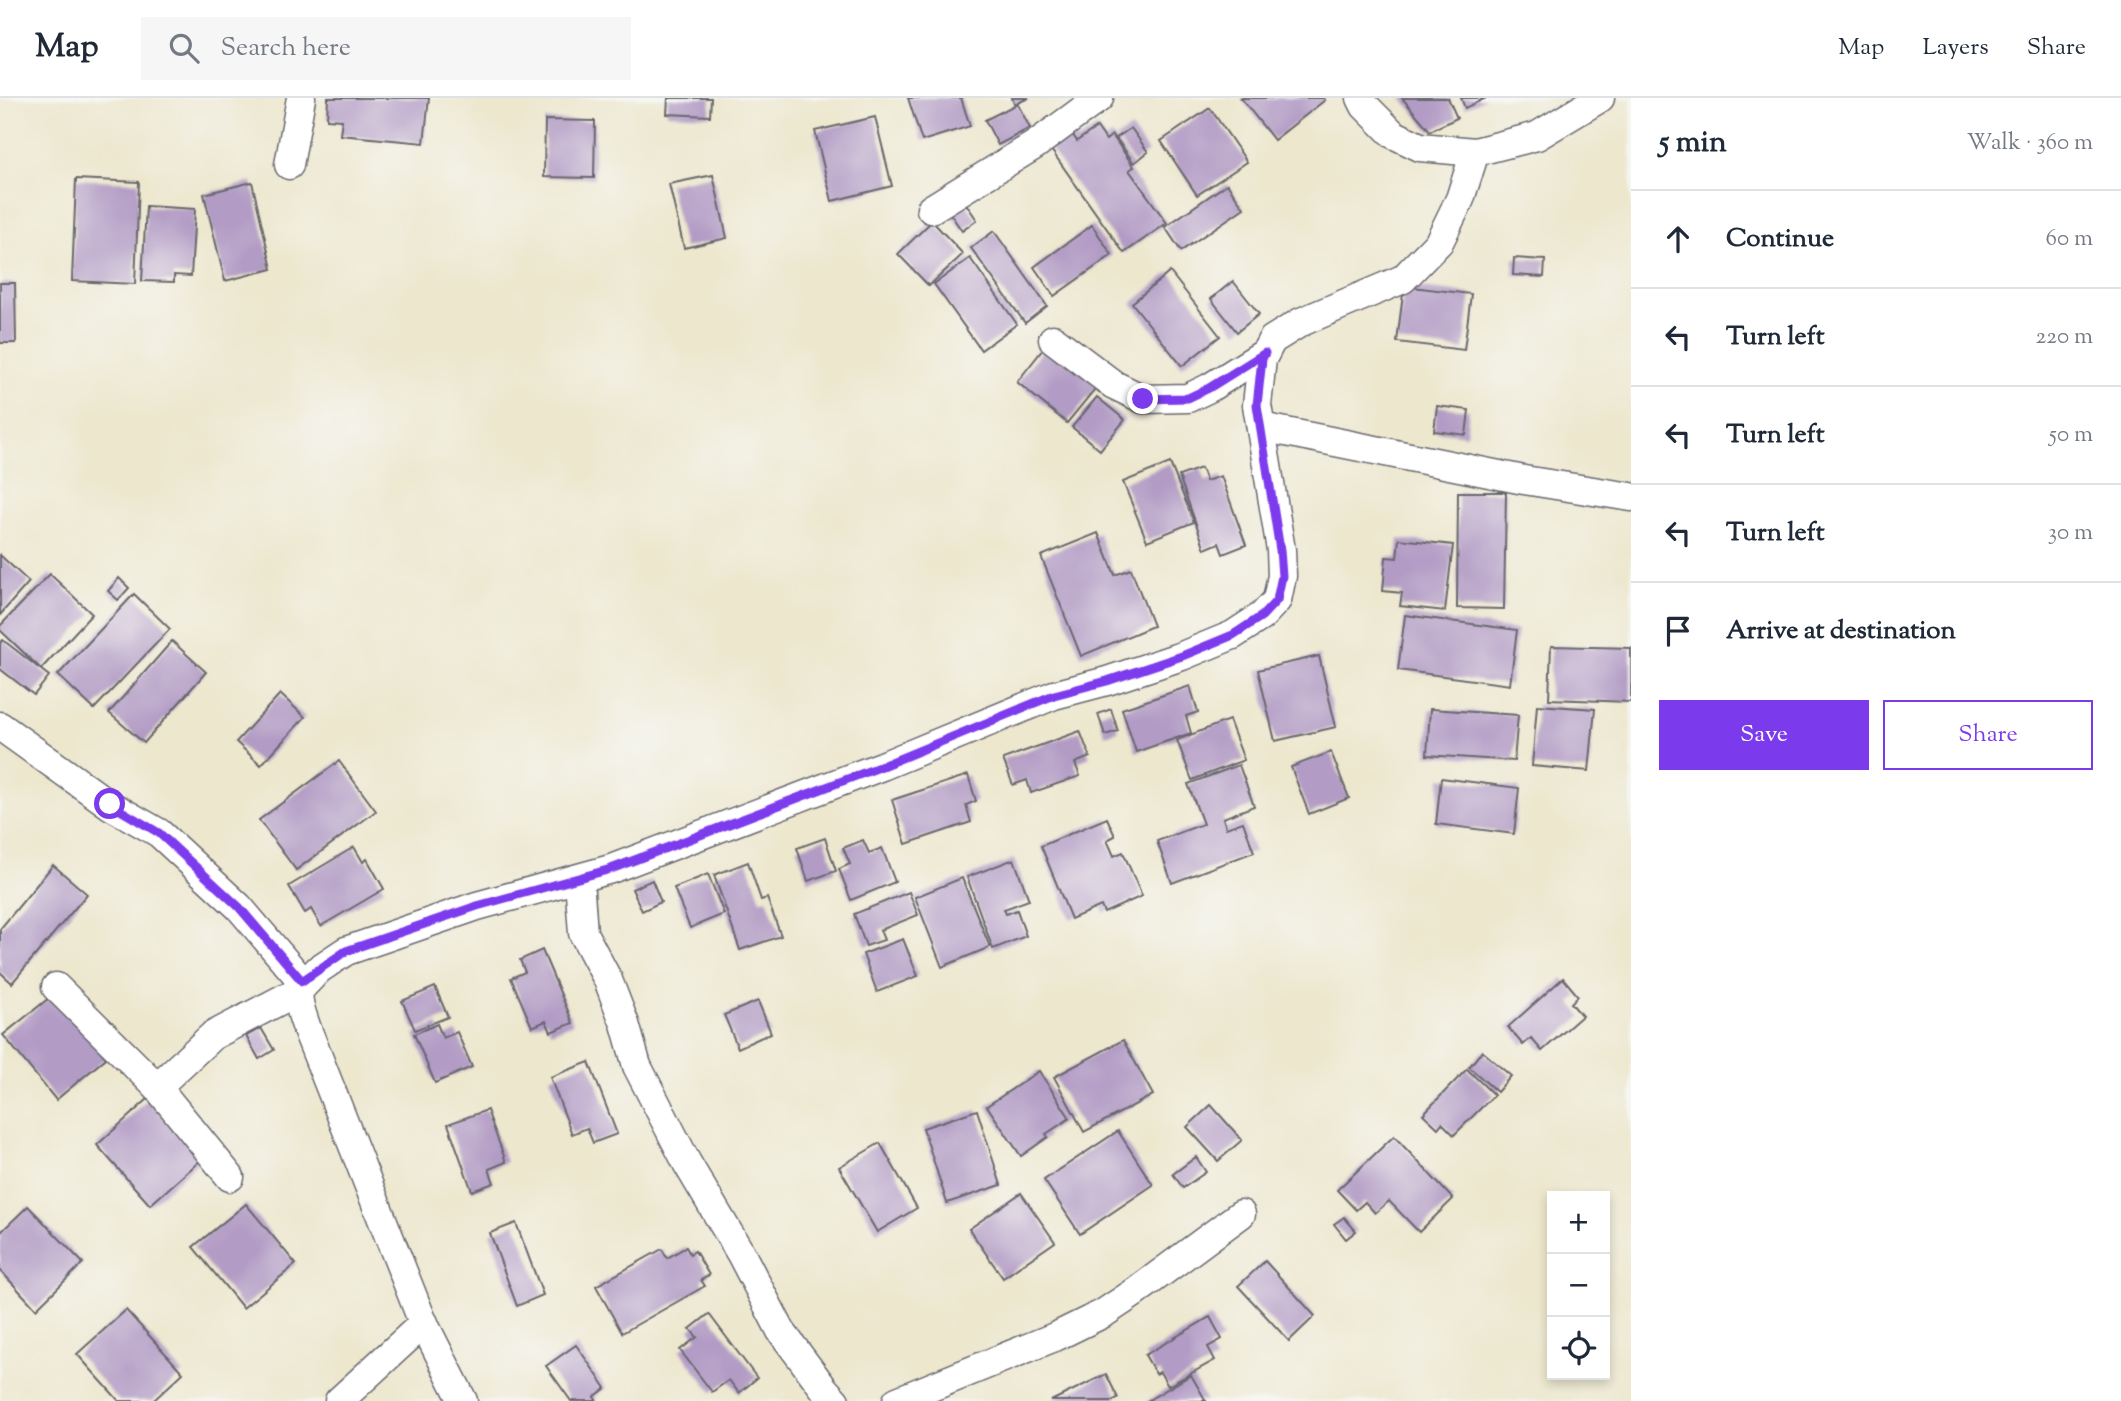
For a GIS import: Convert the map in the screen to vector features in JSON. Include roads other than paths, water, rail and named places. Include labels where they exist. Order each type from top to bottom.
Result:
[{"type":"street","points":[[289,165],[301,98]]},
{"type":"street","points":[[931,209],[1035,145],[1099,98]]},
{"type":"street","points":[[1361,98],[1365,106],[1393,134],[1420,147],[1475,152],[1537,136],[1600,98]]},
{"type":"street","points":[[157,1087],[212,1036],[306,980],[346,951],[477,906],[611,869],[882,766],[1054,695],[1182,656],[1233,635],[1262,616],[1277,600],[1282,576],[1257,405],[1262,359],[1272,340],[1301,322],[1404,279],[1439,242],[1460,200],[1475,152]]},
{"type":"street","points":[[1054,339],[1114,385],[1143,399],[1188,398],[1265,353]]},
{"type":"street","points":[[1261,427],[1524,480],[1631,497]]},
{"type":"street","points":[[0,726],[89,791],[159,833],[239,907],[306,980]]},
{"type":"street","points":[[579,879],[583,933],[608,980],[637,1066],[687,1163],[741,1254],[781,1331],[835,1401]]},
{"type":"street","points":[[306,980],[300,1007],[307,1030],[424,1323],[463,1401]]},
{"type":"street","points":[[56,987],[157,1087],[230,1177]]},
{"type":"street","points":[[897,1401],[1045,1341],[1104,1313],[1241,1214]]},
{"type":"street","points":[[339,1401],[424,1323]]}]
